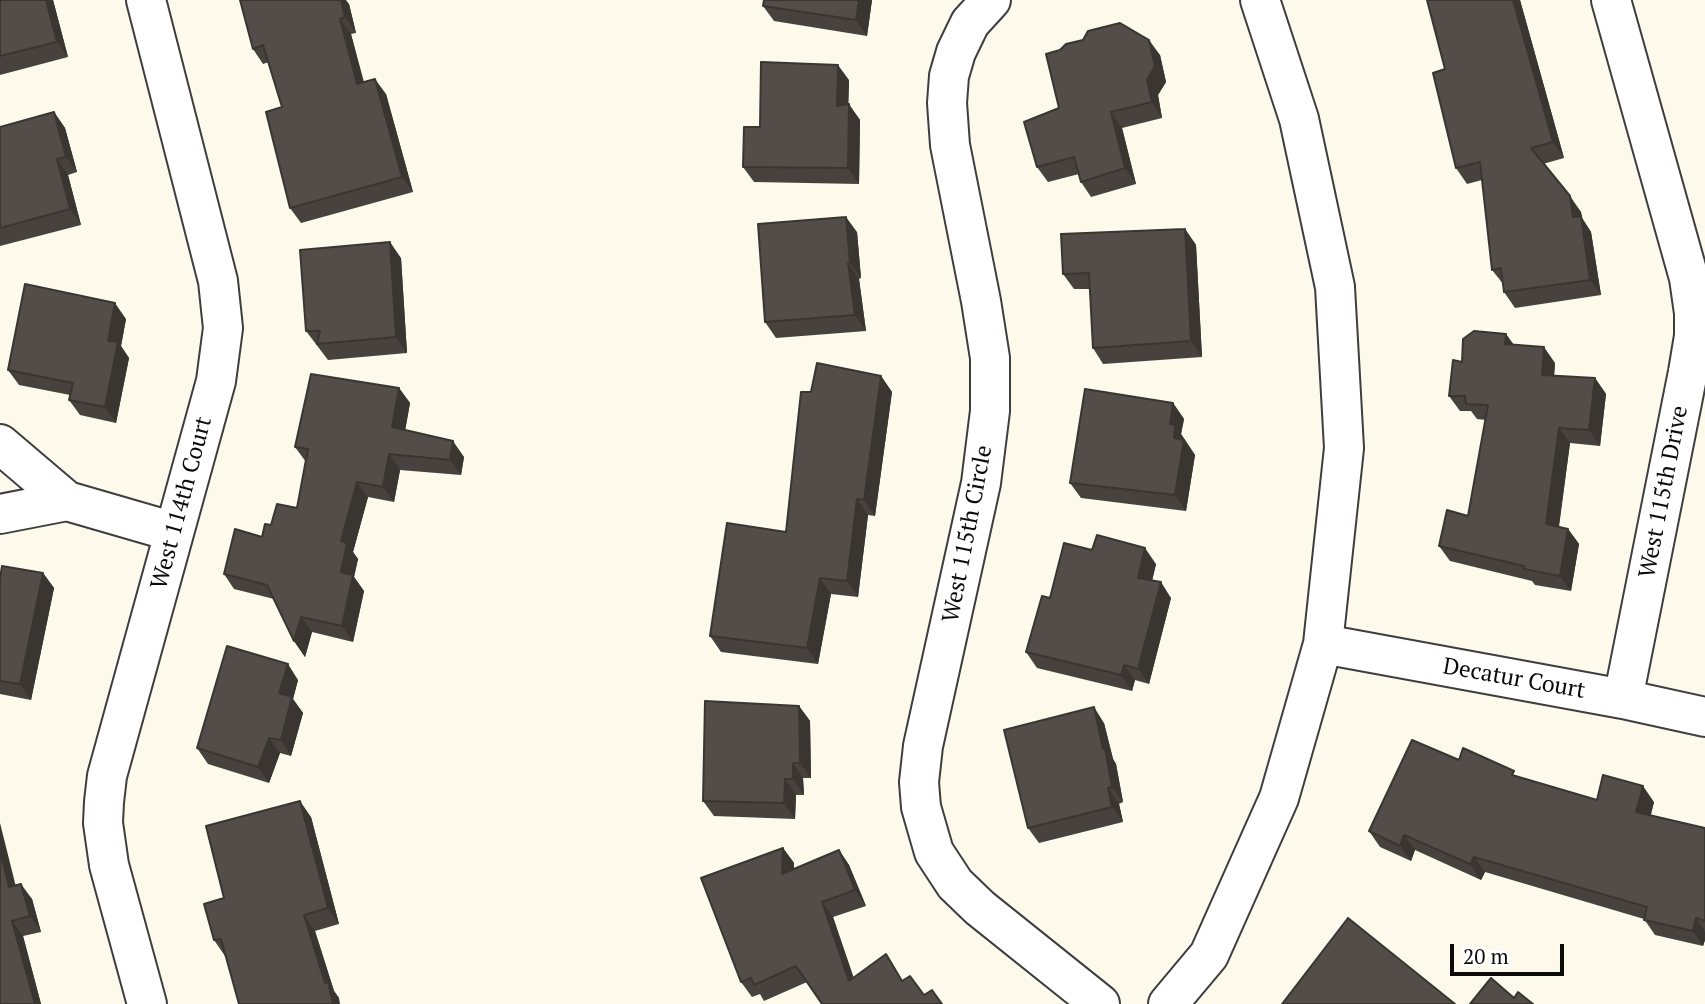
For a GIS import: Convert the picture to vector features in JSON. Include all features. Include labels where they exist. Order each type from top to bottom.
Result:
[{"type":"street","name":"West 114th Court","points":[[146,0],[218,281],[223,328],[216,380],[107,776],[104,802],[103,823],[109,865],[147,1004]]},
{"type":"street","name":"West 115th Circle","points":[[991,0],[970,23],[956,52],[949,76],[947,103],[950,145],[990,358],[990,411],[981,483],[923,746],[919,782],[921,807],[934,852],[955,884],[980,908],[1100,1004]]},
{"type":"street","points":[[1168,1004],[1209,955],[1279,798],[1323,644],[1344,448],[1335,287],[1299,119],[1259,0]]},
{"type":"street","name":"West 115th Drive","points":[[1611,0],[1689,278],[1694,313],[1694,336],[1688,372],[1623,699]]},
{"type":"street","points":[[0,444],[67,501],[174,532]]},
{"type":"street","points":[[0,514],[67,501]]},
{"type":"street","name":"Decatur Court","points":[[1323,644],[1623,699],[1705,717]]},
{"type":"building","points":[[0,0],[46,0],[57,42],[0,56]]},
{"type":"building","points":[[240,0],[341,0],[345,17],[340,19],[357,84],[375,79],[402,177],[290,208],[266,112],[282,107],[263,45],[253,49]]},
{"type":"building","points":[[764,0],[859,0],[856,20],[763,6]]},
{"type":"building","points":[[1427,0],[1513,0],[1553,142],[1531,148],[1570,196],[1573,217],[1581,216],[1590,280],[1504,292],[1501,268],[1492,270],[1480,162],[1456,168],[1433,73],[1445,69]]},
{"type":"building","points":[[1120,23],[1149,40],[1155,66],[1147,80],[1152,102],[1111,112],[1125,168],[1081,182],[1074,157],[1037,167],[1024,122],[1059,108],[1046,54],[1060,50],[1066,44],[1083,40],[1088,31]]},
{"type":"building","points":[[761,62],[838,65],[837,106],[849,104],[848,168],[743,167],[744,127],[760,127]]},
{"type":"building","points":[[54,112],[66,157],[57,159],[70,209],[0,228],[0,127]]},
{"type":"building","points":[[846,217],[848,263],[855,315],[765,322],[758,224]]},
{"type":"building","points":[[1185,229],[1191,341],[1093,348],[1089,273],[1063,274],[1061,234]]},
{"type":"building","points":[[390,242],[396,337],[317,344],[320,331],[306,331],[300,250]]},
{"type":"building","points":[[25,284],[115,303],[108,341],[118,342],[105,407],[69,400],[73,383],[8,370]]},
{"type":"building","points":[[1474,331],[1506,334],[1505,344],[1544,347],[1542,375],[1595,378],[1589,430],[1559,428],[1546,524],[1568,529],[1560,576],[1439,546],[1447,510],[1468,516],[1488,405],[1466,404],[1465,396],[1449,396],[1453,360],[1462,362],[1463,339]]},
{"type":"building","points":[[817,363],[881,376],[864,500],[857,499],[847,581],[820,578],[807,648],[710,636],[727,523],[786,532],[801,392],[811,392]]},
{"type":"building","points":[[311,374],[399,388],[392,427],[453,441],[450,460],[389,454],[383,487],[357,482],[341,541],[347,543],[341,572],[353,575],[342,626],[301,617],[294,641],[267,585],[224,574],[235,529],[262,537],[265,524],[271,525],[277,504],[297,508],[308,449],[295,447]]},
{"type":"building","points":[[1085,389],[1173,403],[1170,424],[1175,425],[1174,438],[1184,440],[1175,495],[1070,483]]},
{"type":"building","points":[[1097,535],[1145,548],[1138,578],[1161,582],[1138,669],[1124,665],[1121,675],[1026,652],[1042,596],[1050,598],[1064,543],[1092,550]]},
{"type":"building","points":[[2,566],[43,573],[20,684],[0,681]]},
{"type":"building","points":[[227,646],[288,664],[279,693],[292,697],[281,740],[269,738],[258,767],[197,748]]},
{"type":"building","points":[[705,701],[799,706],[800,763],[793,763],[793,779],[785,779],[784,803],[703,801]]},
{"type":"building","points":[[1094,707],[1103,749],[1105,748],[1112,787],[1108,788],[1112,807],[1028,828],[1004,730]]},
{"type":"building","points":[[1412,740],[1459,760],[1463,748],[1514,771],[1512,775],[1597,800],[1603,775],[1643,786],[1636,812],[1705,828],[1705,921],[1696,918],[1693,931],[1644,920],[1647,907],[1474,857],[1470,864],[1404,835],[1400,846],[1369,831]]},
{"type":"building","points":[[300,801],[328,908],[304,915],[333,1004],[239,1004],[221,939],[214,940],[204,904],[224,898],[206,826]]},
{"type":"building","points":[[783,848],[782,874],[839,850],[855,890],[822,902],[849,981],[886,954],[902,981],[910,976],[924,995],[932,990],[942,1004],[822,1004],[796,966],[754,985],[751,978],[741,982],[701,878]]},
{"type":"building","points":[[0,850],[9,887],[21,884],[30,916],[12,921],[35,1004],[0,1004]]},
{"type":"building","points":[[1348,918],[1455,1004],[1282,1004]]},
{"type":"building","points":[[1491,978],[1514,998],[1518,992],[1533,1004],[1470,1004]]}]
